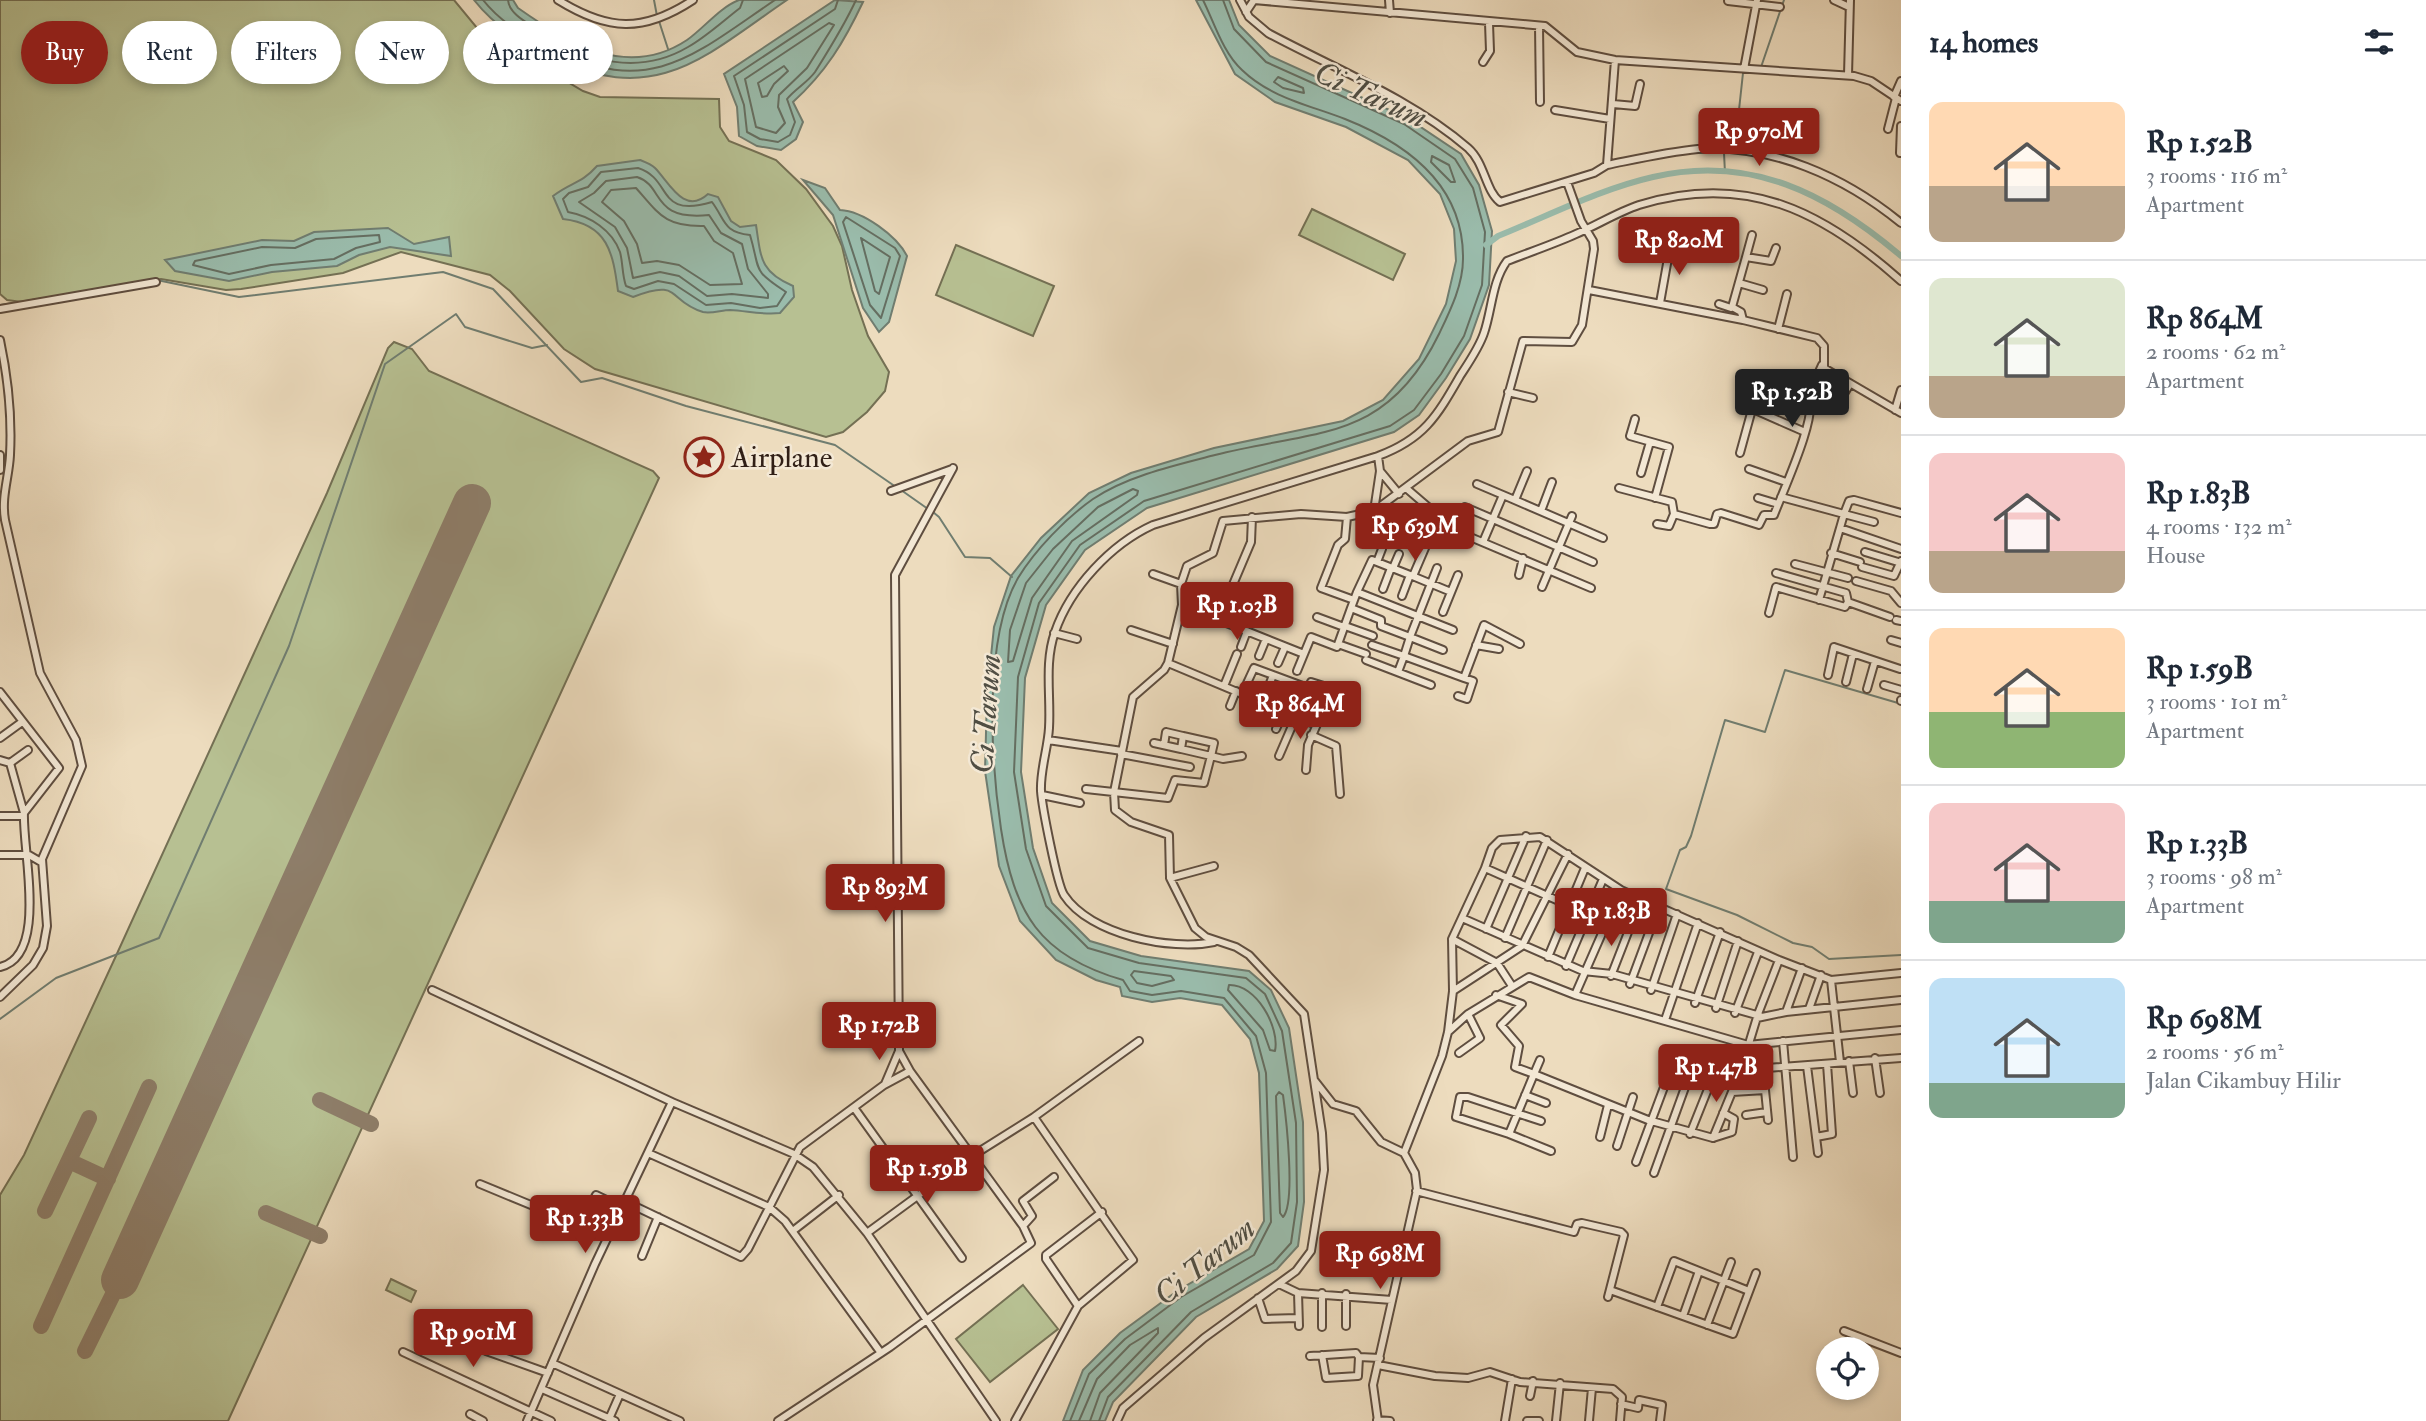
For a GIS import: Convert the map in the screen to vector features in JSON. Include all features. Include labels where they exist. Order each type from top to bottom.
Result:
[{"type":"street","points":[[558,0],[597,20],[627,24],[654,22],[693,0]]},
{"type":"street","points":[[1240,0],[1246,12],[1268,33],[1437,122],[1471,150],[1484,168],[1500,202],[1594,173],[1607,165],[1699,149],[1781,157],[1871,199],[1901,223]]},
{"type":"street","points":[[1246,12],[1254,0],[1355,7],[1390,13],[1539,26],[1555,31],[1577,52],[1615,60],[1848,75],[1871,81],[1897,99]]},
{"type":"street","points":[[1389,0],[1390,13]]},
{"type":"street","points":[[1834,0],[1849,4],[1848,75]]},
{"type":"street","points":[[1728,1],[1757,2],[1780,7]]},
{"type":"street","points":[[1744,69],[1757,2]]},
{"type":"street","points":[[1483,62],[1490,51],[1489,23]]},
{"type":"street","points":[[1539,26],[1540,103]]},
{"type":"street","points":[[1607,165],[1615,60]]},
{"type":"street","points":[[1888,129],[1901,81]]},
{"type":"street","points":[[1613,104],[1635,106],[1640,83]]},
{"type":"street","points":[[1555,110],[1610,119]]},
{"type":"street","points":[[1900,153],[1901,127]]},
{"type":"street","points":[[1223,521],[1301,514],[1347,517],[1374,511],[1468,441],[1498,432],[1524,340],[1568,342],[1574,340],[1582,325],[1594,249],[1567,182]]},
{"type":"street","points":[[1216,942],[1195,946],[1167,944],[1119,932],[1080,912],[1061,889],[1042,795],[1048,740],[1048,662],[1054,633],[1087,578],[1133,535],[1153,525],[1378,456],[1410,441],[1438,416],[1484,333],[1494,293],[1507,261],[1639,206],[1667,199],[1709,194],[1753,197],[1790,205],[1837,229],[1901,281]]},
{"type":"street","points":[[1728,317],[1752,235]]},
{"type":"street","points":[[1660,303],[1670,247]]},
{"type":"street","points":[[1746,257],[1771,261],[1776,248]]},
{"type":"street","points":[[0,309],[156,282]]},
{"type":"street","points":[[1738,283],[1763,290]]},
{"type":"street","points":[[1589,290],[1742,320],[1821,340],[1824,346],[1822,365],[1808,396],[1812,408],[1805,432],[1773,516],[1765,515],[1758,526],[1721,513],[1711,524],[1674,514]]},
{"type":"street","points":[[1778,329],[1787,294]]},
{"type":"street","points":[[1719,304],[1741,312],[1742,320]]},
{"type":"street","points":[[0,340],[10,407],[9,468],[3,503],[5,520],[40,673],[76,740],[82,760],[78,776],[41,862],[47,926],[45,940],[36,960],[0,997]]},
{"type":"street","points":[[1822,365],[1898,411],[1901,390]]},
{"type":"street","points":[[1836,407],[1850,384]]},
{"type":"street","points":[[1508,392],[1533,398]]},
{"type":"street","points":[[0,409],[10,407]]},
{"type":"street","points":[[1740,453],[1751,413],[1755,411],[1805,432]]},
{"type":"street","points":[[1635,419],[1630,436],[1669,447],[1655,498]]},
{"type":"street","points":[[1641,473],[1650,442]]},
{"type":"street","points":[[0,454],[0,470]]},
{"type":"street","points":[[1374,511],[1380,471],[1378,456]]},
{"type":"street","points":[[884,1085],[899,1051],[895,575],[953,468],[891,491]]},
{"type":"street","points":[[1749,469],[1786,482]]},
{"type":"street","points":[[1380,471],[1399,494]]},
{"type":"street","points":[[1515,500],[1527,471]]},
{"type":"street","points":[[1541,511],[1552,482]]},
{"type":"street","points":[[1477,484],[1603,538]]},
{"type":"street","points":[[1406,488],[1450,527],[1591,589]]},
{"type":"street","points":[[1619,488],[1673,503],[1674,514],[1669,526],[1657,524]]},
{"type":"street","points":[[1483,542],[1503,495]]},
{"type":"street","points":[[1758,498],[1779,500],[1874,522]]},
{"type":"street","points":[[1819,600],[1849,501],[1901,513]]},
{"type":"street","points":[[1117,1421],[1123,1408],[1166,1370],[1296,1271],[1311,1251],[1324,1170],[1304,1014],[1249,955],[1236,947],[1216,942],[1195,928],[1170,878],[1170,837],[1121,817],[1115,810],[1114,792],[1133,697],[1164,670],[1168,663],[1182,605],[1181,584],[1189,564],[1213,553],[1223,521],[1221,506]]},
{"type":"street","points":[[1465,507],[1593,562]]},
{"type":"street","points":[[1542,586],[1572,516]]},
{"type":"street","points":[[1226,601],[1251,542],[1252,517]]},
{"type":"street","points":[[1347,517],[1346,537],[1338,545],[1321,589],[1381,621],[1381,626],[1443,650]]},
{"type":"street","points":[[1840,527],[1901,549]]},
{"type":"street","points":[[1402,596],[1431,534]]},
{"type":"street","points":[[1377,562],[1382,549]]},
{"type":"street","points":[[1831,554],[1894,576],[1901,562],[1865,552]]},
{"type":"street","points":[[1383,589],[1399,554]]},
{"type":"street","points":[[1519,575],[1523,558]]},
{"type":"street","points":[[1297,671],[1311,637],[1337,647],[1370,561],[1451,592]]},
{"type":"street","points":[[1796,564],[1848,578]]},
{"type":"street","points":[[1398,672],[1437,568]]},
{"type":"street","points":[[1769,613],[1776,587],[1845,607],[1848,602],[1847,594],[1776,573]]},
{"type":"street","points":[[1153,574],[1181,584]]},
{"type":"street","points":[[1443,612],[1458,575]]},
{"type":"street","points":[[1856,581],[1891,591],[1901,603]]},
{"type":"street","points":[[1357,592],[1453,630]]},
{"type":"street","points":[[1848,602],[1896,619]]},
{"type":"street","points":[[1317,617],[1373,636]]},
{"type":"street","points":[[1219,620],[1304,654]]},
{"type":"street","points":[[1464,678],[1484,625],[1520,644]]},
{"type":"street","points":[[1130,630],[1172,644]]},
{"type":"street","points":[[1224,686],[1247,631]]},
{"type":"street","points":[[1054,633],[1077,639]]},
{"type":"street","points":[[1259,656],[1266,639]]},
{"type":"street","points":[[1891,640],[1901,643]]},
{"type":"street","points":[[1338,644],[1431,685]]},
{"type":"street","points":[[1371,645],[1473,681],[1467,699],[1458,696]]},
{"type":"street","points":[[1476,645],[1499,649]]},
{"type":"street","points":[[1278,663],[1285,647]]},
{"type":"street","points":[[1828,675],[1834,647],[1901,668]]},
{"type":"street","points":[[1846,682],[1853,654]]},
{"type":"street","points":[[1867,689],[1875,661]]},
{"type":"street","points":[[1168,663],[1316,725]]},
{"type":"street","points":[[1230,706],[1253,668],[1308,688]]},
{"type":"street","points":[[1257,718],[1273,675]]},
{"type":"street","points":[[1279,756],[1313,681],[1332,691],[1311,735],[1306,769]]},
{"type":"street","points":[[1884,685],[1901,690]]},
{"type":"street","points":[[0,692],[22,722],[54,757],[59,768],[24,815]]},
{"type":"street","points":[[1244,713],[1251,698]]},
{"type":"street","points":[[1276,729],[1284,711]]},
{"type":"street","points":[[0,738],[22,722]]},
{"type":"street","points":[[1086,789],[1168,798],[1175,780],[1204,783],[1214,743],[1166,732],[1164,745]]},
{"type":"street","points":[[1311,735],[1336,746],[1340,794]]},
{"type":"street","points":[[1181,749],[1184,736]]},
{"type":"street","points":[[1048,740],[1190,767]]},
{"type":"street","points":[[1199,753],[1202,741]]},
{"type":"street","points":[[1154,743],[1223,759],[1242,756]]},
{"type":"street","points":[[10,763],[28,750]]},
{"type":"street","points":[[0,760],[10,763]]},
{"type":"street","points":[[0,966],[16,960],[28,928],[30,906],[24,815],[10,763]]},
{"type":"street","points":[[1042,795],[1080,803]]},
{"type":"street","points":[[0,816],[24,815]]},
{"type":"street","points":[[1486,929],[1526,836]]},
{"type":"street","points":[[1402,1151],[1442,1056],[1448,1032],[1453,991],[1452,939],[1492,848],[1500,840],[1526,836],[1547,840],[1621,890],[1720,932],[1758,952],[1831,980],[1901,973]]},
{"type":"street","points":[[1505,938],[1547,840]]},
{"type":"street","points":[[0,855],[26,854],[41,862]]},
{"type":"street","points":[[1453,991],[1522,946],[1568,854]]},
{"type":"street","points":[[1170,878],[1214,866]]},
{"type":"street","points":[[1485,868],[1588,914]]},
{"type":"street","points":[[1548,957],[1585,868]]},
{"type":"street","points":[[1566,965],[1603,879]]},
{"type":"street","points":[[1575,995],[1621,890]]},
{"type":"street","points":[[1611,976],[1641,899]]},
{"type":"street","points":[[1631,982],[1659,906]]},
{"type":"street","points":[[1652,988],[1677,914]]},
{"type":"street","points":[[1462,918],[1566,965],[1758,1016],[1901,1000]]},
{"type":"street","points":[[1665,1020],[1698,923]]},
{"type":"street","points":[[1696,1000],[1720,932]]},
{"type":"street","points":[[1452,939],[1497,963],[1512,986]]},
{"type":"street","points":[[1717,1006],[1738,942]]},
{"type":"street","points":[[1736,1011],[1758,952]]},
{"type":"street","points":[[1713,1138],[1741,1070],[1779,960]]},
{"type":"street","points":[[1786,1012],[1802,968]]},
{"type":"street","points":[[1809,1009],[1821,975]]},
{"type":"street","points":[[1448,1032],[1496,995],[1532,977],[1575,995],[1748,1045],[1901,1030]]},
{"type":"street","points":[[1831,980],[1840,1062]]},
{"type":"street","points":[[432,990],[672,1102],[794,1154],[824,1176],[867,1233],[996,1421]]},
{"type":"street","points":[[1496,995],[1522,1004],[1501,1025],[1519,1046],[1515,1067],[1608,1105],[1690,1134],[1713,1138],[1732,1132],[1733,1117],[1723,1113]]},
{"type":"street","points":[[1458,1053],[1480,1038],[1468,1014]]},
{"type":"street","points":[[867,1233],[972,1156],[1034,1117],[1139,1041]]},
{"type":"street","points":[[1783,1041],[1793,1157]]},
{"type":"street","points":[[778,1421],[881,1353],[1031,1243],[1023,1226],[910,1071],[899,1051]]},
{"type":"street","points":[[1636,1162],[1676,1055],[1696,1057],[1741,1070],[1901,1057]]},
{"type":"street","points":[[1654,1173],[1696,1057]]},
{"type":"street","points":[[1875,1058],[1880,1093]]},
{"type":"street","points":[[1509,1134],[1540,1060]]},
{"type":"street","points":[[1849,1061],[1853,1094]]},
{"type":"street","points":[[1816,1137],[1829,1136],[1833,1132],[1827,1063]]},
{"type":"street","points":[[1690,1134],[1718,1064]]},
{"type":"street","points":[[1807,1066],[1818,1153]]},
{"type":"street","points":[[1763,1070],[1768,1120]]},
{"type":"street","points":[[587,1213],[596,1195],[658,1217],[741,1257],[748,1249],[794,1154],[807,1140],[855,1109],[884,1085],[910,1071]]},
{"type":"street","points":[[1314,1079],[1333,1104],[1356,1111],[1379,1140],[1402,1151],[1415,1173],[1416,1191],[1373,1385],[1377,1420],[1390,1421]]},
{"type":"street","points":[[1732,1093],[1765,1090]]},
{"type":"street","points":[[1525,1095],[1546,1103]]},
{"type":"street","points":[[1541,1121],[1468,1097],[1460,1097],[1456,1116],[1551,1151]]},
{"type":"street","points":[[1617,1146],[1633,1097]]},
{"type":"street","points":[[527,1421],[672,1102]]},
{"type":"street","points":[[1600,1137],[1608,1105]]},
{"type":"street","points":[[855,1109],[962,1258]]},
{"type":"street","points":[[1746,1115],[1767,1112]]},
{"type":"street","points":[[1015,1421],[1079,1306],[1133,1261],[1102,1212],[1034,1117]]},
{"type":"street","points":[[648,1153],[769,1207],[793,1230],[881,1353]]},
{"type":"street","points":[[1023,1226],[1032,1216],[1023,1201],[1054,1177]]},
{"type":"street","points":[[480,1184],[543,1210]]},
{"type":"street","points":[[1416,1191],[1574,1232],[1577,1224],[1582,1223],[1621,1232],[1624,1235],[1609,1294],[1657,1307],[1732,1334],[1756,1273]]},
{"type":"street","points":[[793,1230],[839,1195]]},
{"type":"street","points":[[1079,1306],[1046,1258],[1102,1212]]},
{"type":"street","points":[[642,1256],[658,1217]]},
{"type":"street","points":[[1657,1307],[1674,1261],[1749,1291]]},
{"type":"street","points":[[1707,1325],[1731,1262]]},
{"type":"street","points":[[1683,1316],[1699,1271]]},
{"type":"street","points":[[1279,1284],[1298,1293],[1346,1294],[1392,1300]]},
{"type":"street","points":[[1258,1298],[1265,1319],[1298,1322],[1298,1293]]},
{"type":"street","points":[[1322,1293],[1322,1326]]},
{"type":"street","points":[[1346,1294],[1346,1326]]},
{"type":"street","points":[[1843,1331],[1901,1353]]},
{"type":"street","points":[[486,1351],[548,1373]]},
{"type":"street","points":[[403,1352],[551,1421]]},
{"type":"street","points":[[1310,1356],[1356,1353],[1359,1357],[1410,1372],[1468,1378],[1490,1372],[1512,1380],[1618,1390],[1620,1421]]},
{"type":"street","points":[[1322,1355],[1325,1378],[1357,1378],[1359,1357]]},
{"type":"street","points":[[552,1363],[680,1421]]},
{"type":"street","points":[[1505,1421],[1512,1380]]},
{"type":"street","points":[[1530,1396],[1533,1381]]},
{"type":"street","points":[[1560,1384],[1556,1421],[1563,1421]]},
{"type":"street","points":[[1589,1421],[1592,1388]]},
{"type":"street","points":[[542,1389],[611,1420],[621,1394]]},
{"type":"street","points":[[1621,1405],[1638,1408],[1639,1401],[1662,1405],[1660,1421]]},
{"type":"street","points":[[470,1414],[483,1421]]},
{"type":"street","points":[[1527,1421],[1539,1421]]},
{"type":"shaded area","points":[[0,0],[454,0],[471,21],[463,21],[463,84],[571,84],[600,97],[719,99],[720,127],[729,141],[776,160],[806,189],[833,226],[842,246],[852,290],[868,336],[889,372],[885,391],[867,412],[843,432],[826,437],[595,369],[564,349],[510,291],[490,275],[401,252],[343,273],[241,289],[226,290],[161,279],[22,302],[7,300],[0,294]]},
{"type":"shaded area","points":[[1312,209],[1405,254],[1393,280],[1299,235]]},
{"type":"shaded area","points":[[956,245],[1054,286],[1033,336],[936,295]]},
{"type":"shaded area","points":[[394,342],[412,349],[429,371],[653,471],[659,478],[228,1421],[0,1421],[0,1195],[24,1155],[115,958],[327,493],[388,348]]},
{"type":"shaded area","points":[[391,1279],[416,1291],[411,1302],[386,1290]]},
{"type":"shaded area","points":[[1023,1285],[1058,1329],[990,1382],[956,1339]]},
{"type":"water","points":[[474,0],[513,0],[518,8],[537,21],[495,21]]},
{"type":"water","points":[[739,0],[787,0],[731,39],[679,68],[653,76],[613,76],[613,55],[642,57],[665,52],[687,40],[725,8]]},
{"type":"water","points":[[835,0],[863,2],[833,56],[793,102],[803,122],[796,139],[781,150],[757,146],[739,136],[737,107],[724,74]]},
{"type":"water","points":[[1196,0],[1229,0],[1239,25],[1270,56],[1407,118],[1461,154],[1479,185],[1492,231],[1489,285],[1470,339],[1419,415],[1394,432],[1147,508],[1085,550],[1046,605],[1025,678],[1021,772],[1033,848],[1052,903],[1090,941],[1141,956],[1249,971],[1271,990],[1289,1028],[1303,1122],[1304,1202],[1298,1246],[1277,1269],[1196,1317],[1113,1402],[1105,1421],[1063,1421],[1083,1370],[1120,1333],[1177,1291],[1249,1249],[1264,1221],[1259,1073],[1250,1039],[1222,1005],[1180,998],[1152,1002],[1122,996],[1120,987],[1096,980],[1056,960],[1020,921],[999,866],[985,771],[987,695],[994,627],[1011,576],[1041,538],[1089,493],[1131,473],[1214,448],[1343,421],[1383,400],[1419,359],[1446,304],[1456,261],[1454,229],[1440,194],[1408,160],[1346,127],[1275,102],[1235,74]]},
{"type":"water","points":[[640,160],[653,167],[684,199],[699,200],[708,194],[718,197],[731,221],[740,227],[756,225],[764,263],[774,275],[793,286],[794,297],[780,313],[730,310],[703,312],[667,290],[633,297],[618,291],[614,264],[606,243],[590,227],[563,219],[553,196],[597,166]]},
{"type":"water","points":[[803,180],[825,188],[840,210],[859,215],[878,226],[896,241],[907,256],[889,322],[879,332],[863,308],[833,215]]},
{"type":"water","points":[[388,228],[414,244],[449,237],[451,256],[390,247],[359,255],[337,266],[272,272],[229,281],[175,271],[165,260],[262,240],[294,241],[314,232]]},
{"type":"waterway","points":[[654,0],[657,16]]},
{"type":"waterway","points":[[1724,147],[1726,130],[1738,119],[1743,73],[1759,73],[1784,0]]},
{"type":"waterway","points":[[659,21],[668,49]]},
{"type":"waterway","points":[[1724,153],[1725,173]]},
{"type":"waterway","points":[[1486,245],[1498,236],[1633,182],[1689,171],[1723,171],[1755,176],[1816,198],[1845,214],[1901,256]]},
{"type":"waterway","points":[[157,280],[239,297],[443,272],[493,289],[581,382],[602,378],[686,406],[835,445],[896,487]]},
{"type":"waterway","points":[[0,305],[44,298]]},
{"type":"waterway","points":[[0,1019],[56,978],[159,938],[289,646],[385,364],[456,314],[465,327],[532,348],[547,345]]},
{"type":"waterway","points":[[901,490],[928,509]]},
{"type":"waterway","points":[[933,512],[965,557],[990,558],[1012,577]]},
{"type":"waterway","points":[[1898,703],[1785,670],[1765,732],[1725,720],[1691,836],[1686,847],[1680,850],[1666,889],[1737,915],[1793,943],[1812,947],[1829,959],[1901,955]]},
{"type":"taxiway","points":[[41,1326],[149,1087]]},
{"type":"taxiway","points":[[320,1100],[371,1124]]},
{"type":"taxiway","points":[[45,1211],[89,1118]]},
{"type":"taxiway","points":[[69,1161],[108,1179]]},
{"type":"taxiway","points":[[266,1213],[320,1236]]},
{"type":"taxiway","points":[[85,1351],[120,1280]]},
{"type":"runway","points":[[120,1280],[472,503]]},
{"type":"place","name":"Airplane","points":[[704,457]]},
{"type":"water label","name":"Ci Tarum","points":[[1371,94]]},
{"type":"water label","name":"Ci Tarum","points":[[985,714]]},
{"type":"water label","name":"Ci Tarum","points":[[1204,1261]]}]
